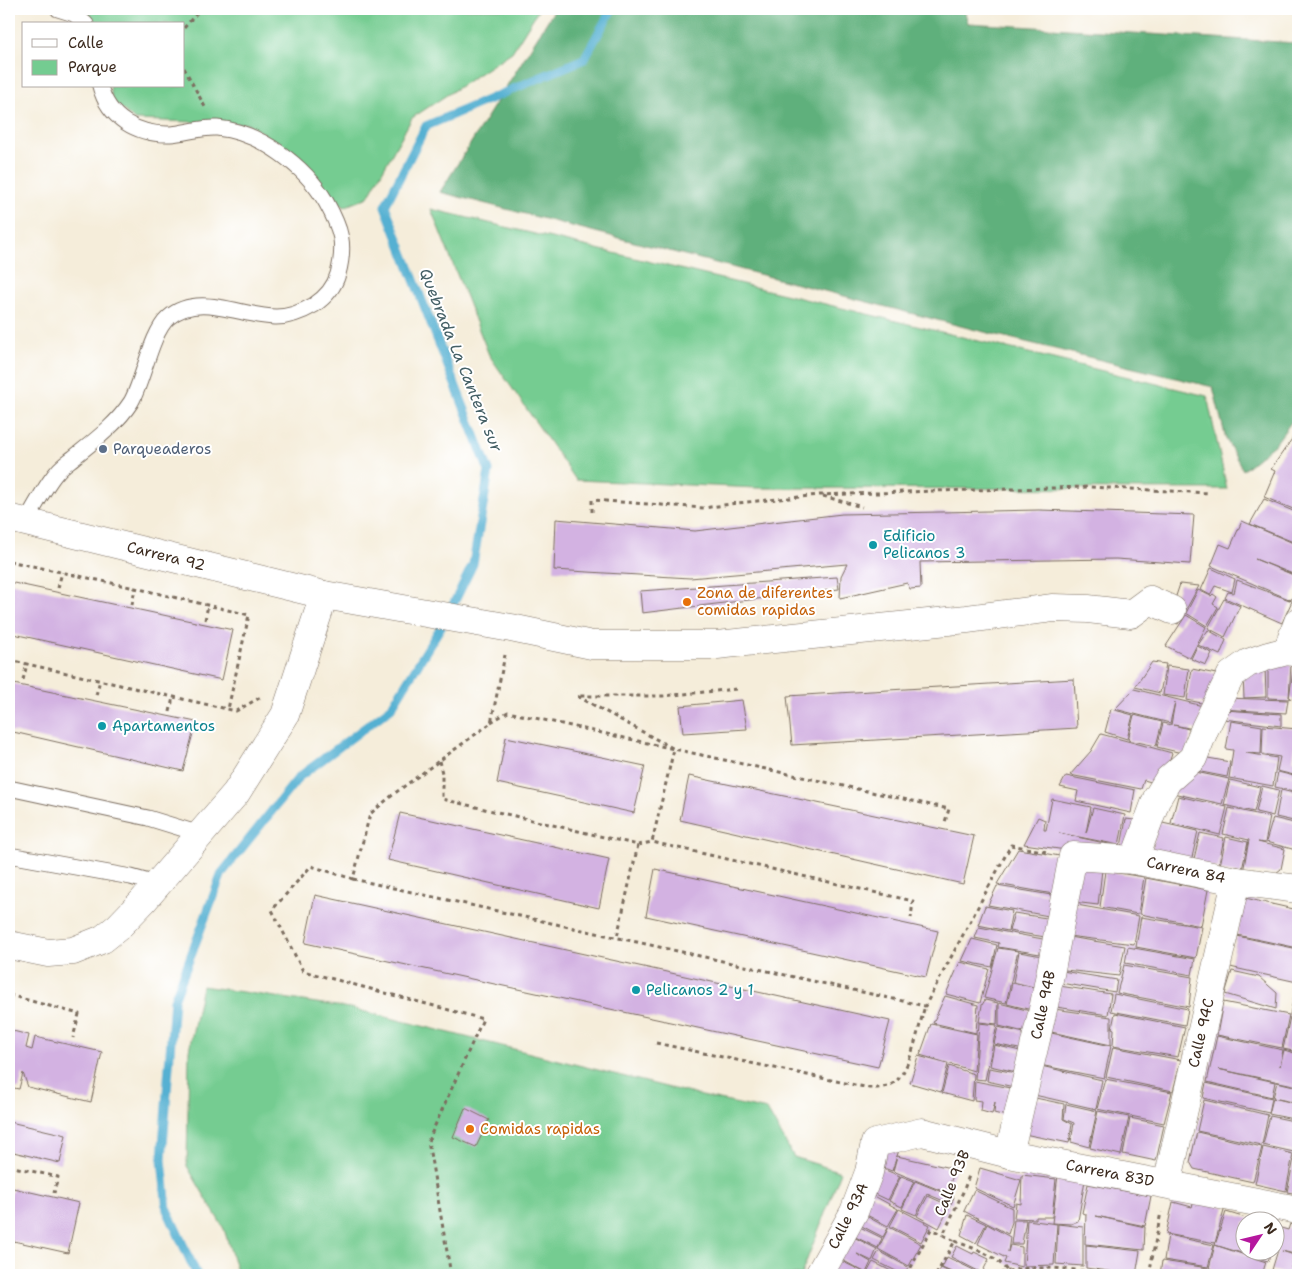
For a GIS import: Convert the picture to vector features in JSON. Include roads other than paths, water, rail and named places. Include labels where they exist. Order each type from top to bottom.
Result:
[{"type":"street","name":"Carrera 92","points":[[17,519],[324,595],[511,628],[592,645],[717,645],[967,619],[1053,608],[1088,609],[1131,614],[1150,600],[1172,610]]},
{"type":"street","points":[[9,945],[48,953],[73,951],[103,939],[118,927],[236,793],[285,715],[324,595]]},
{"type":"street","points":[[1134,860],[1157,798],[1168,780],[1193,758],[1213,710],[1231,675],[1248,663],[1268,656],[1293,652],[1298,622]]},
{"type":"street","name":"Carrera 84","points":[[1073,856],[1134,860],[1236,881],[1296,882]]},
{"type":"street","name":"Calle 94B","points":[[1009,1154],[1044,1006],[1073,856]]},
{"type":"street","name":"Calle 94C","points":[[1167,1184],[1236,881]]},
{"type":"street","name":"Carrera 83D","points":[[922,1132],[1009,1154],[1298,1210]]},
{"type":"street","name":"Calle 93A","points":[[819,1275],[854,1212],[869,1172],[875,1143],[922,1132]]},
{"type":"lane","points":[[58,9],[74,14],[84,22]]},
{"type":"lane","points":[[17,519],[57,471],[116,422],[132,401],[159,331],[167,319],[181,310],[198,306],[276,317],[294,314],[323,299],[335,283],[344,249],[340,232],[320,191],[278,150],[246,134],[216,128],[168,134],[145,131],[127,124],[112,113],[102,96],[100,88]]},
{"type":"lane","points":[[9,788],[148,818],[200,834]]},
{"type":"lane","points":[[9,855],[131,877],[156,884]]},
{"type":"waterway","name":"Quebrada La Cantera sur","points":[[197,1275],[167,1210],[162,1159],[174,1000],[222,873],[299,777],[391,708],[447,617],[473,564],[489,471],[385,206],[426,126],[584,59],[612,9]]},
{"type":"place","name":"Parqueaderos","points":[[103,449]]},
{"type":"place","name":"Edificio Pelicanos 3","points":[[873,545]]},
{"type":"place","name":"Zona de diferentes comidas rapidas","points":[[687,602]]},
{"type":"place","name":"Apartamentos","points":[[102,726]]},
{"type":"place","name":"Pelicanos 2 y 1","points":[[636,990]]},
{"type":"place","name":"Comidas rapidas","points":[[470,1129]]}]
